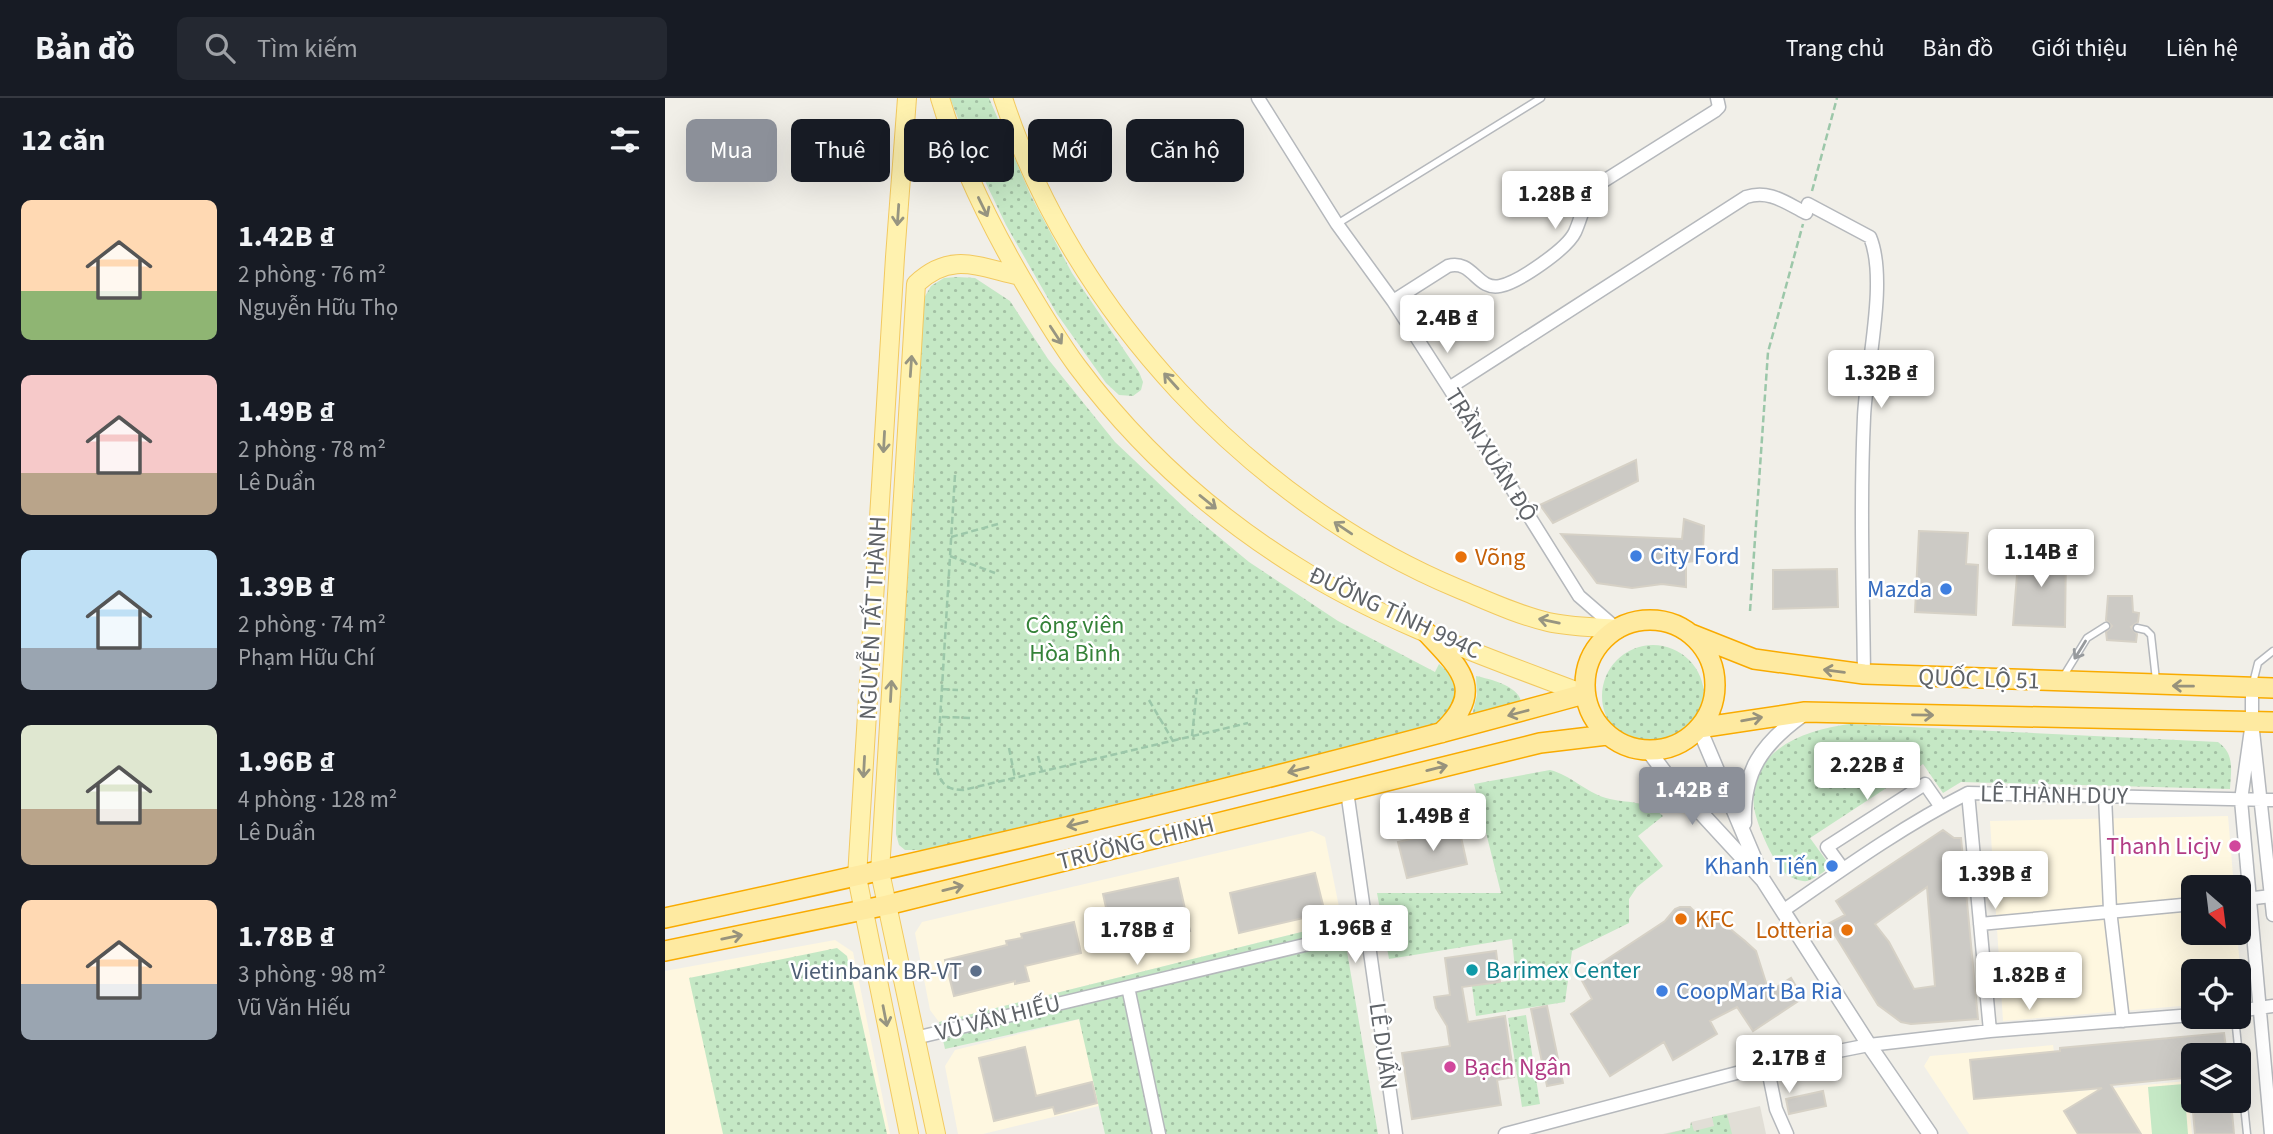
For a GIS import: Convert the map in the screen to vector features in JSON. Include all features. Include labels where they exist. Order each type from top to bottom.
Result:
[{"type":"highway","points":[[1663,621],[1691,634],[1708,654],[1715,679],[1712,705],[1699,728],[1675,745],[1648,750],[1619,743],[1607,735],[1596,723],[1584,694],[1588,664],[1595,650],[1617,629],[1632,622],[1663,621]]},
{"type":"highway","points":[[1427,633],[1457,664],[1464,680],[1465,699],[1455,719],[1439,734]]},
{"type":"highway","name":"QUỐC LỘ 51","points":[[1691,634],[1754,659],[1864,674],[2273,688]]},
{"type":"highway","name":"TRƯỜNG CHINH","points":[[665,918],[880,872],[1439,734],[1584,694]]},
{"type":"highway","name":"QUỐC LỘ 51","points":[[1699,728],[1805,712],[2273,722]]},
{"type":"highway","name":"TRƯỜNG CHINH","points":[[665,950],[887,905],[1540,743],[1607,735]]},
{"type":"main road","name":"NGUYỄN TẤT THÀNH","points":[[907,98],[893,283],[857,877],[909,1134]]},
{"type":"main road","name":"ĐƯỜNG TỈNH 994C","points":[[940,98],[957,148],[1000,241],[1056,335],[1078,367],[1122,420],[1168,468],[1245,532],[1295,566],[1372,608],[1427,633],[1584,694]]},
{"type":"main road","name":"ĐƯỜNG TỈNH 994C","points":[[1003,98],[1039,188],[1057,224],[1090,277],[1151,359],[1198,411],[1228,439],[1328,519],[1413,570],[1504,608],[1549,622],[1617,629]]},
{"type":"main road","points":[[893,283],[916,284],[930,271],[945,264],[964,264],[1020,276]]},
{"type":"main road","name":"NGUYỄN TẤT THÀNH","points":[[916,284],[880,872],[936,1134]]},
{"type":"street","name":"TRẦN XUÂN ĐỘ","points":[[1258,98],[1337,225],[1393,302],[1449,388],[1579,596],[1617,629]]},
{"type":"street","points":[[1393,302],[1448,266],[1457,263],[1465,266],[1487,285],[1512,282],[1568,242],[1574,234],[1585,200],[1599,184],[1716,111],[1719,107],[1717,98]]},
{"type":"street","points":[[1449,388],[1746,197],[1762,193],[1770,195],[1870,237],[1876,256],[1876,302],[1864,421],[1864,674]]},
{"type":"street","points":[[2243,875],[2241,800],[2252,722],[2252,687]]},
{"type":"street","points":[[1744,831],[1743,804],[1747,783],[1756,760],[1773,738],[1805,712]]},
{"type":"street","points":[[2252,722],[2267,800],[2273,915]]},
{"type":"street","points":[[1699,728],[1763,880]]},
{"type":"street","points":[[1648,750],[1668,777],[1763,880],[1930,1134]]},
{"type":"street","points":[[1843,869],[1827,847],[1925,784],[1941,807]]},
{"type":"street","name":"LÊ DUẨN","points":[[1347,791],[1396,1134]]},
{"type":"street","points":[[1968,793],[1990,1031]]},
{"type":"street","name":"LÊ THÀNH DUY","points":[[1784,910],[1843,869],[1968,793],[2267,800]]},
{"type":"street","points":[[2105,796],[2110,910],[2123,1021]]},
{"type":"street","points":[[2251,899],[2271,896]]},
{"type":"street","points":[[1980,924],[2181,905]]},
{"type":"street","name":"VŨ VĂN HIẾU","points":[[915,1038],[1367,930]]},
{"type":"street","points":[[2251,933],[2267,1007],[2271,1134]]},
{"type":"street","points":[[1128,987],[1159,1134]]},
{"type":"street","points":[[1505,1134],[1766,1065],[1869,1045],[1990,1031],[2181,1016]]},
{"type":"street","points":[[1766,1065],[1776,1109],[1787,1134]]},
{"type":"lane","points":[[1337,225],[1541,98]]},
{"type":"lane","points":[[2061,682],[2087,638],[2106,626]]},
{"type":"lane","points":[[2137,628],[2146,630],[2151,635],[2156,685]]},
{"type":"lane","points":[[2252,687],[2258,663],[2273,651]]},
{"type":"lane","points":[[2236,1029],[2247,1134]]},
{"type":"path","points":[[1750,611],[1767,352],[1837,98]]},
{"type":"path","points":[[955,475],[937,769],[939,779],[947,787],[963,790],[1248,723]]},
{"type":"path","points":[[951,537],[998,524]]},
{"type":"path","points":[[950,556],[995,573]]},
{"type":"path","points":[[942,689],[958,690]]},
{"type":"path","points":[[1192,736],[1197,689]]},
{"type":"path","points":[[1149,699],[1173,741]]},
{"type":"path","points":[[940,716],[973,718]]},
{"type":"path","points":[[1009,748],[1015,778]]},
{"type":"path","points":[[1038,756],[1042,771]]},
{"type":"shaded area","points":[[2228,816],[2233,875],[2181,875],[2181,945],[2238,945],[2239,959],[2181,959],[2181,1006],[2003,1021],[1990,821]]},
{"type":"shaded area","points":[[1312,831],[1325,837],[1342,922],[939,1022],[930,1010],[915,933],[922,922]]},
{"type":"shaded area","points":[[835,940],[853,952],[890,1134],[665,1134],[665,971]]},
{"type":"shaded area","points":[[1080,1019],[1103,1105],[983,1134],[958,1134],[945,1066],[955,1050]]},
{"type":"shaded area","points":[[2053,1045],[2060,1093],[2181,1082],[2181,1113],[2190,1113],[2192,1134],[1969,1134],[1924,1066],[1930,1056]]},
{"type":"shaded area","points":[[1760,1106],[1766,1134],[1663,1134],[1690,1128],[1691,1122]]},
{"type":"green space","points":[[950,98],[989,98],[998,119],[958,119]]},
{"type":"green space","points":[[1014,156],[1031,196],[1072,273],[1139,372],[1143,382],[1141,390],[1133,396],[1119,395],[1106,383],[1057,314],[1006,225],[985,182],[1014,182]]},
{"type":"green space","name":"Công viên Hòa Bình","points":[[944,278],[975,278],[1010,301],[1048,359],[1115,442],[1190,513],[1249,562],[1338,621],[1435,672],[1439,664],[1457,680],[1462,689],[1448,723],[927,850],[905,850],[899,845],[896,834],[897,745],[924,298],[931,286]]},
{"type":"green space","points":[[1653,645],[1672,649],[1689,660],[1700,677],[1704,696],[1700,715],[1689,732],[1672,743],[1653,747],[1634,743],[1617,732],[1606,715],[1602,696],[1606,677],[1617,660],[1634,649]]},
{"type":"green space","points":[[1476,676],[1509,687],[1521,701],[1471,720],[1477,695]]},
{"type":"green space","points":[[1849,724],[2218,742],[2230,757],[2230,789],[1961,782],[1943,793],[1923,764],[1810,838],[1831,867],[1810,880],[1797,880],[1782,870],[1762,833],[1755,814],[1754,801],[1758,777],[1766,761],[1793,740],[1815,731]]},
{"type":"green space","points":[[1550,770],[1598,795],[1643,804],[1663,816],[1638,836],[1663,866],[1637,887],[1629,899],[1629,923],[1572,951],[1565,1002],[1476,1016],[1472,986],[1516,980],[1512,939],[1389,959],[1377,893],[1501,893],[1474,784]]},
{"type":"green space","points":[[1342,922],[1378,1134],[1105,1134],[1079,1019],[945,1049],[939,1022]]},
{"type":"green space","points":[[837,948],[847,956],[887,1134],[723,1134],[689,978]]},
{"type":"green space","points":[[1526,1015],[1540,1104],[1522,1107],[1508,1018]]},
{"type":"green space","points":[[2181,1084],[2181,1113],[2186,1113],[2188,1134],[2152,1134],[2148,1087]]},
{"type":"green space","points":[[1727,1114],[1732,1134],[1667,1134],[1690,1128],[1691,1122],[1694,1131],[1714,1126],[1712,1117]]},
{"type":"building","points":[[1636,460],[1638,481],[1553,523],[1540,505]]},
{"type":"building","name":"City Ford","points":[[1684,519],[1704,526],[1703,550],[1695,548],[1695,561],[1686,562],[1686,587],[1662,584],[1632,588],[1597,583],[1561,534],[1682,539]]},
{"type":"building","name":"Mazda","points":[[1919,531],[1968,533],[1966,564],[1978,565],[1976,615],[1915,612]]},
{"type":"building","points":[[2019,550],[2066,553],[2065,627],[2013,625]]},
{"type":"building","points":[[1837,569],[1838,607],[1773,609],[1773,570]]},
{"type":"building","points":[[2108,596],[2132,596],[2133,612],[2139,613],[2138,622],[2131,627],[2137,634],[2136,642],[2107,640],[2106,632],[2112,626],[2106,620]]},
{"type":"building","points":[[1459,828],[1467,864],[1407,878],[1398,842]]},
{"type":"building","points":[[1943,830],[1954,838],[1961,838],[1978,1019],[1911,1024],[1901,1022],[1878,1005],[1828,924],[1845,915],[1836,901]],"holes":[[[1927,887],[1935,986],[1914,989],[1889,942],[1875,924]]]},
{"type":"building","points":[[1315,873],[1325,913],[1239,933],[1230,893]]},
{"type":"building","points":[[1178,878],[1190,931],[1115,948],[1103,894]]},
{"type":"building","name":"CoopMart Ba Ria","points":[[1680,907],[1690,907],[1700,917],[1708,916],[1723,923],[1756,951],[1769,992],[1791,978],[1803,998],[1753,1031],[1737,1007],[1710,1021],[1717,1034],[1673,1060],[1664,1042],[1610,1076],[1571,1014],[1592,999],[1580,977],[1665,921]]},
{"type":"building","points":[[1074,922],[1081,953],[1025,966],[1029,981],[1015,984],[1015,981],[954,996],[945,960],[1007,945],[1006,941],[1022,938],[1021,934]]},
{"type":"building","points":[[1496,951],[1500,982],[1462,987],[1468,1022],[1505,1016],[1514,1077],[1497,1080],[1501,1105],[1412,1119],[1402,1053],[1450,1046],[1447,1026],[1436,1008],[1434,997],[1450,995],[1445,958]]},
{"type":"building","points":[[1547,1006],[1563,1083],[1547,1086],[1531,1009]]},
{"type":"building","points":[[2224,1033],[2225,1043],[2181,1043],[2181,1078],[2111,1085],[2141,1134],[2078,1134],[2064,1111],[2102,1088],[1974,1099],[1970,1060],[2060,1051],[2060,1048]]},
{"type":"building","points":[[1025,1047],[1036,1096],[1092,1082],[1097,1103],[1055,1114],[1053,1107],[994,1121],[979,1058]]},
{"type":"building","points":[[1823,1091],[1826,1106],[1789,1114],[1786,1099]]},
{"type":"building","points":[[2193,1113],[2232,1113],[2234,1134],[2195,1134]]},
{"type":"place","name":"City Ford","points":[[1636,556]]},
{"type":"place","name":"Võng","points":[[1461,557]]},
{"type":"place","name":"Mazda","points":[[1946,589]]},
{"type":"place","name":"Thanh Licjv","points":[[2235,846]]},
{"type":"place","name":"Khanh Tiến","points":[[1832,866]]},
{"type":"place","name":"KFC","points":[[1681,919]]},
{"type":"place","name":"Lotteria","points":[[1847,930]]},
{"type":"place","name":"Barimex Center","points":[[1472,970]]},
{"type":"place","name":"Vietinbank BR-VT","points":[[976,971]]},
{"type":"place","name":"CoopMart Ba Ria","points":[[1662,991]]},
{"type":"place","name":"Bạch Ngân","points":[[1450,1067]]}]
